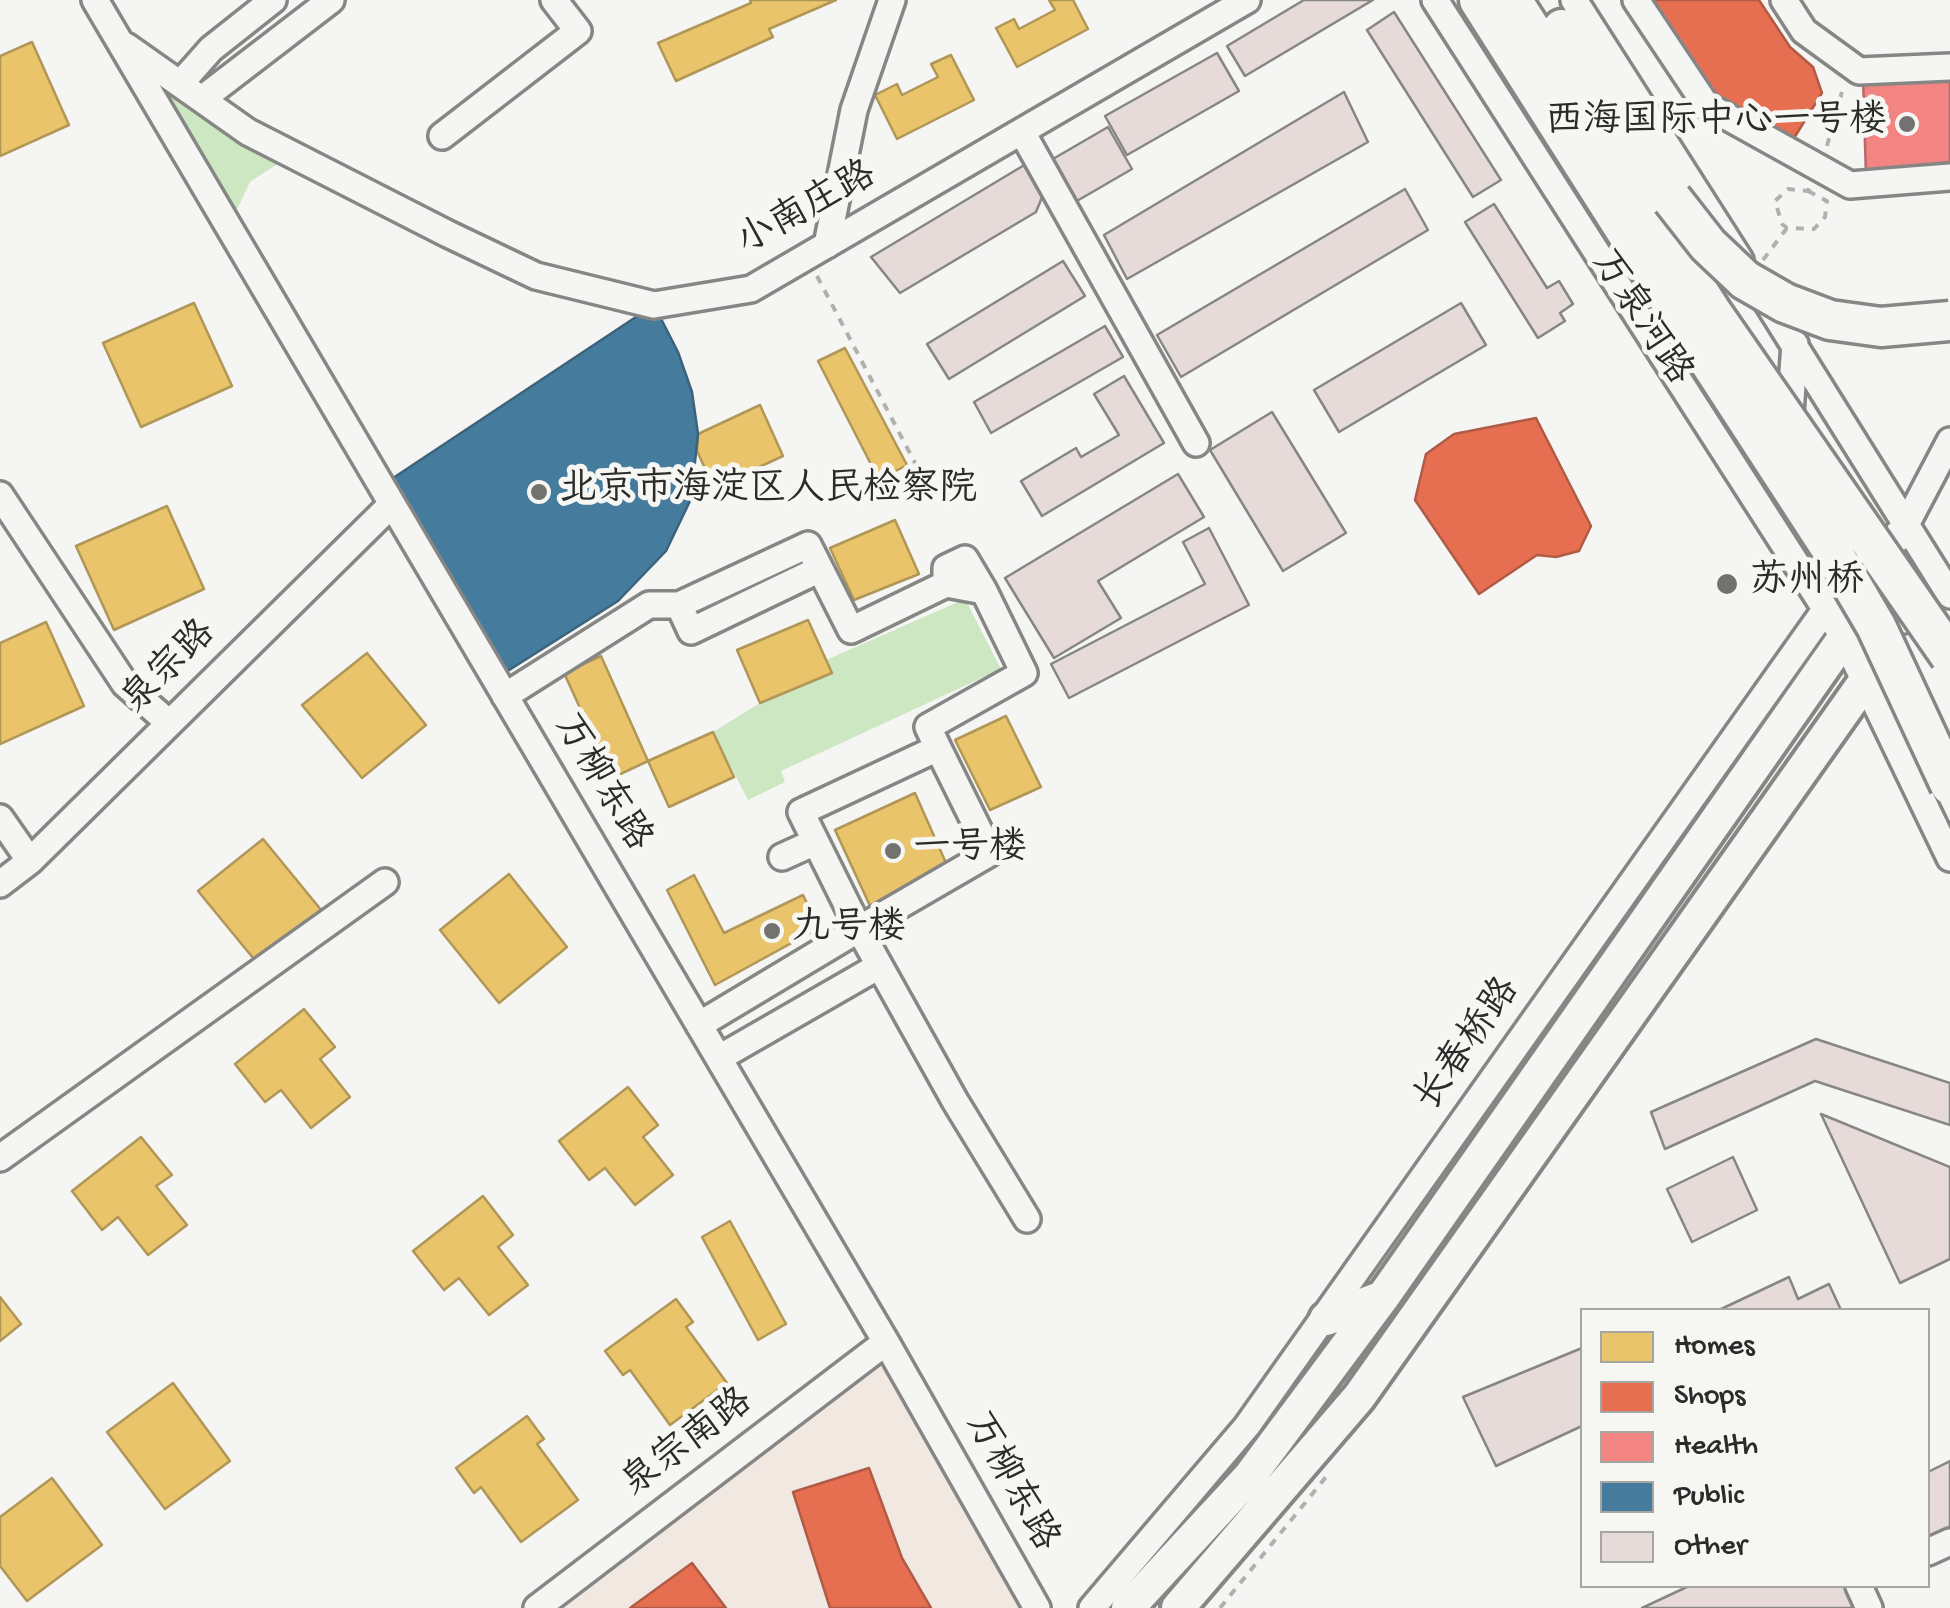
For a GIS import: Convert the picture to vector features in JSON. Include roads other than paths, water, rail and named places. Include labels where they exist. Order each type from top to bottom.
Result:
[{"type":"highway","name":"万泉河路","points":[[1479,0],[1699,318]]},
{"type":"highway","name":"万泉河路","points":[[1512,0],[1699,318]]},
{"type":"highway","points":[[1543,0],[1672,199],[1708,245],[1745,280],[1785,303],[1830,320],[1882,327],[1950,321]]},
{"type":"highway","points":[[1699,318],[1934,647]]},
{"type":"highway","points":[[1699,318],[1876,626],[1950,785]]},
{"type":"main road","name":"长春桥路","points":[[1128,1608],[1250,1476],[1384,1297],[1844,638]]},
{"type":"main road","points":[[1178,1608],[1359,1397],[1657,974],[1870,690]]},
{"type":"main road","points":[[1326,1319],[1384,1297]]},
{"type":"street","name":"万柳东路","points":[[94,0],[886,1342],[1036,1608]]},
{"type":"street","points":[[180,84],[211,48],[273,0]]},
{"type":"street","points":[[202,99],[331,0]]},
{"type":"street","points":[[442,136],[578,31],[554,0]]},
{"type":"street","points":[[817,251],[854,110],[892,0]]},
{"type":"street","name":"小南庄路","points":[[119,41],[248,132],[536,276],[654,305],[751,289],[1247,0]]},
{"type":"street","name":"万泉河路","points":[[1435,0],[1844,638],[1950,858]]},
{"type":"street","points":[[1574,0],[1748,265],[1950,596],[1934,647],[1870,690]]},
{"type":"street","points":[[1636,0],[1706,106],[1815,180],[1850,185],[1950,177]]},
{"type":"street","points":[[1784,0],[1804,32],[1859,71],[1950,67]]},
{"type":"street","points":[[1022,132],[1196,443]]},
{"type":"street","points":[[1748,265],[1791,292],[1847,309],[1909,312],[1950,306]]},
{"type":"street","points":[[1795,344],[1786,446],[1870,575],[1934,647]]},
{"type":"street","points":[[1844,638],[1870,575],[1906,525],[1950,441]]},
{"type":"street","points":[[1723,450],[1757,453],[1786,446]]},
{"type":"street","points":[[0,495],[125,684],[170,723]]},
{"type":"street","name":"泉宗路","points":[[0,884],[30,861],[392,504]]},
{"type":"street","points":[[505,696],[649,605],[679,605],[808,545],[850,630],[946,584],[984,591],[1024,673],[928,727],[990,853],[699,1025]]},
{"type":"street","name":"长春桥路","points":[[1092,1608],[1248,1426],[1825,610],[1870,575]]},
{"type":"street","points":[[938,748],[800,812],[859,929],[1026,1218]]},
{"type":"street","points":[[0,818],[30,861]]},
{"type":"street","points":[[782,857],[816,842]]},
{"type":"street","points":[[0,1158],[385,882]]},
{"type":"street","points":[[719,1058],[880,966]]},
{"type":"street","name":"泉宗南路","points":[[537,1608],[886,1342]]},
{"type":"place","name":"西海国际中心一号楼","points":[[1907,124]]},
{"type":"place","name":"北京市海淀区人民检察院","points":[[539,492]]},
{"type":"place","name":"苏州桥","points":[[1727,584]]},
{"type":"place","name":"一号楼","points":[[893,851]]},
{"type":"place","name":"九号楼","points":[[772,931]]}]
